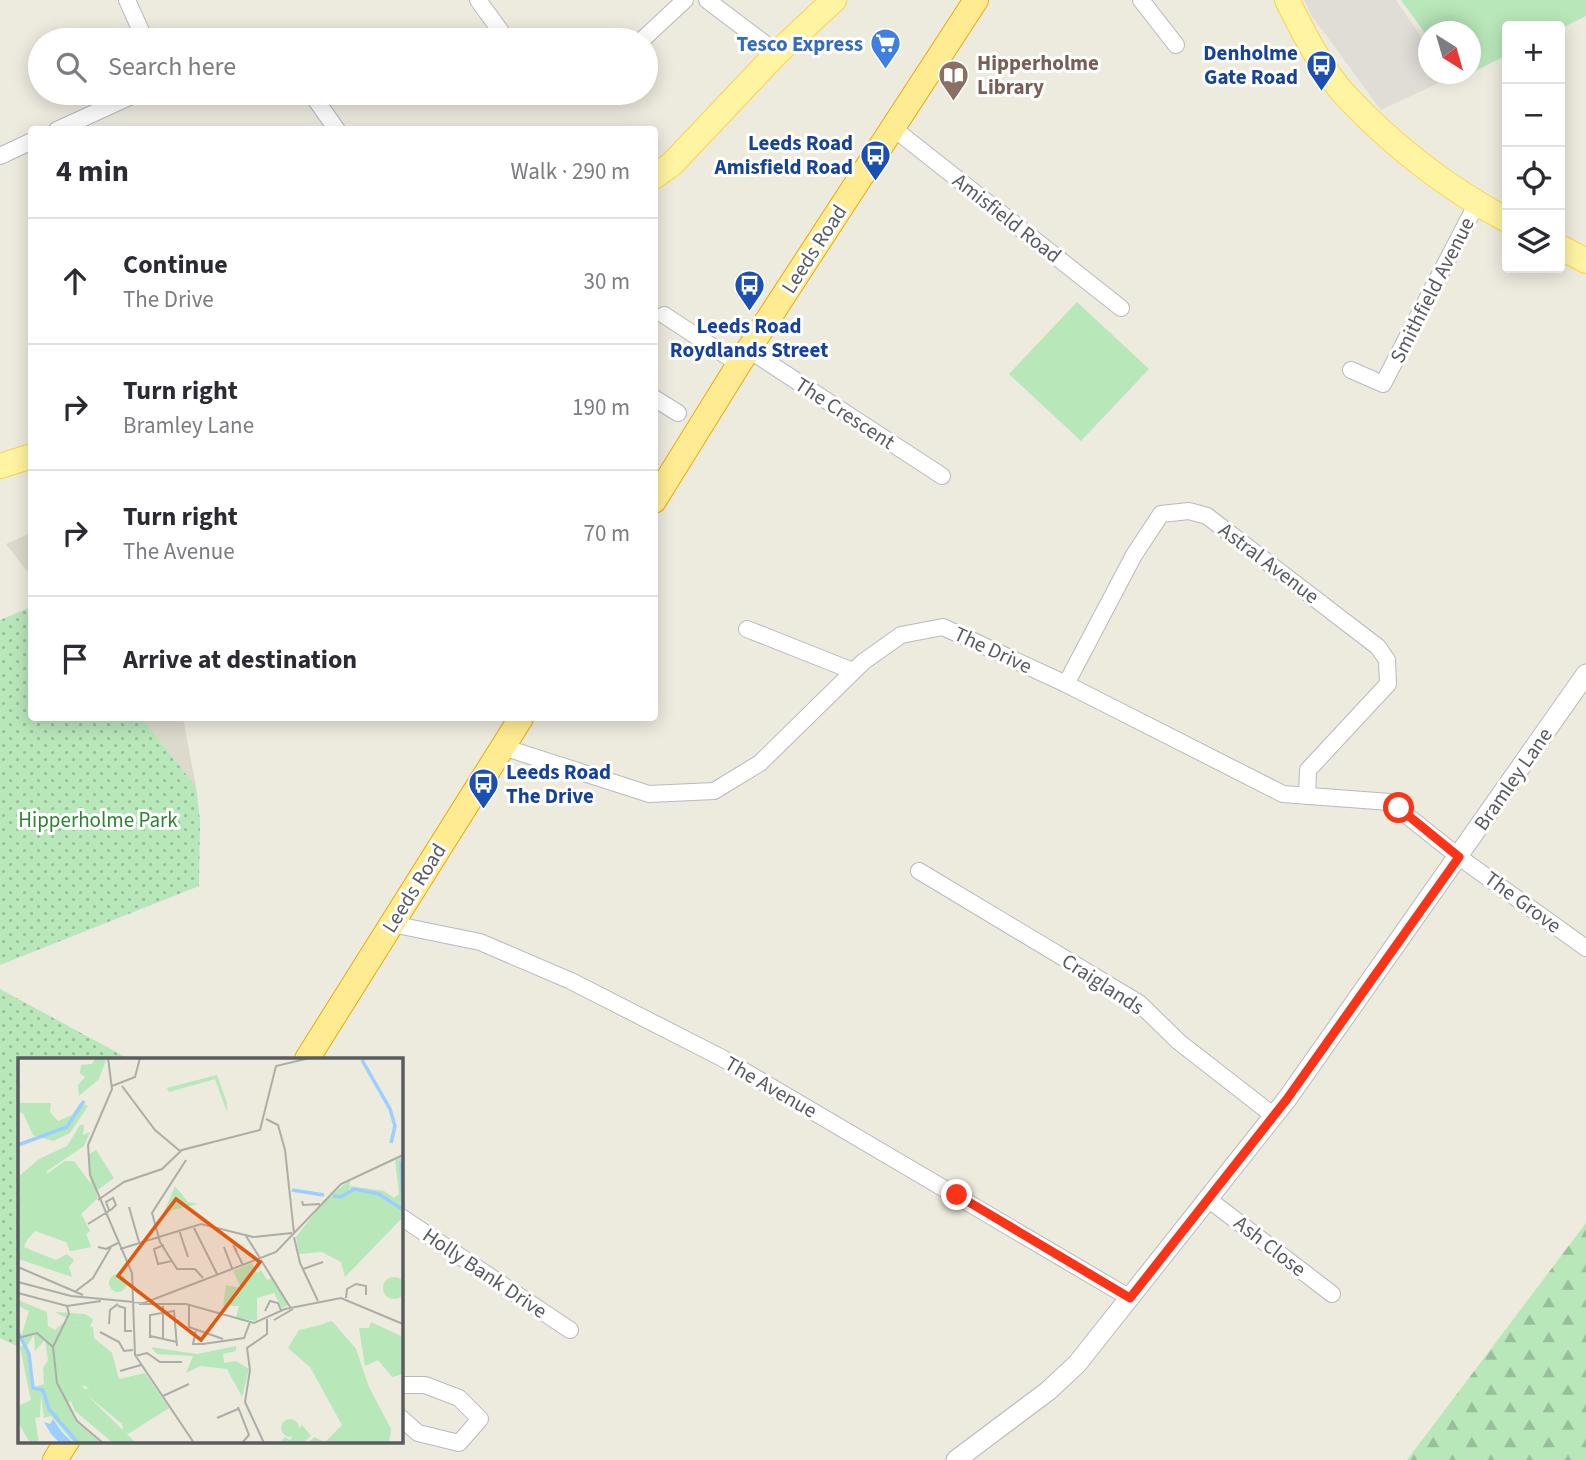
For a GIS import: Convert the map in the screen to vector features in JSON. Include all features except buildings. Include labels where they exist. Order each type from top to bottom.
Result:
[{"type":"highway","name":"Leeds Road","points":[[658,495],[976,0]]},
{"type":"highway","name":"Leeds Road","points":[[308,1058],[520,721]]},
{"type":"highway","points":[[55,1460],[67,1442]]},
{"type":"main road","points":[[658,174],[672,164],[777,53],[834,0]]},
{"type":"main road","points":[[1287,0],[1306,37],[1345,94],[1433,174],[1502,217]]},
{"type":"main road","points":[[1565,250],[1586,261]]},
{"type":"main road","points":[[0,466],[28,457]]},
{"type":"street","points":[[127,0],[140,28]]},
{"type":"street","points":[[478,0],[498,28]]},
{"type":"street","points":[[655,28],[685,0]]},
{"type":"street","points":[[706,0],[777,53]]},
{"type":"street","points":[[1141,0],[1176,45]]},
{"type":"street","points":[[66,126],[112,105]]},
{"type":"street","points":[[319,105],[334,126]]},
{"type":"street","name":"Amisfield Road","points":[[893,128],[1121,308]]},
{"type":"street","points":[[0,156],[28,143]]},
{"type":"street","name":"Smithfield Avenue","points":[[1351,370],[1383,384],[1477,203]]},
{"type":"street","name":"The Crescent","points":[[664,315],[744,357],[942,476]]},
{"type":"street","points":[[658,400],[678,413]]},
{"type":"street","name":"Astral Avenue","points":[[1066,684],[1134,555],[1161,514],[1189,511],[1207,516],[1378,647],[1387,660],[1388,684],[1308,770],[1307,796]]},
{"type":"street","name":"The Drive","points":[[503,747],[649,794],[714,791],[760,763],[853,671],[901,635],[943,627],[1066,684],[1283,793],[1390,802],[1459,857]]},
{"type":"street","points":[[747,629],[853,671]]},
{"type":"street","name":"Bramley Lane","points":[[956,1460],[1058,1382],[1077,1364],[1130,1298],[1274,1116],[1586,674]]},
{"type":"street","name":"The Grove","points":[[1459,857],[1586,948]]},
{"type":"street","name":"Craiglands","points":[[919,871],[1139,1003],[1179,1042],[1274,1116]]},
{"type":"street","name":"The Avenue","points":[[392,924],[480,942],[571,981],[722,1058],[1130,1298]]},
{"type":"street","name":"Ash Close","points":[[1208,1199],[1332,1294]]},
{"type":"street","name":"Holly Bank Drive","points":[[402,1218],[570,1330]]},
{"type":"street","points":[[402,1385],[425,1385],[459,1398],[480,1419],[459,1443],[418,1433],[402,1419]]},
{"type":"shaded area","points":[[1304,0],[1396,0],[1418,32],[1418,84],[1436,84],[1381,110],[1312,16]]},
{"type":"shaded area","points":[[28,534],[28,572],[6,544]]},
{"type":"shaded area","points":[[144,721],[184,721],[196,787]]},
{"type":"green space","points":[[1401,0],[1586,0],[1586,16],[1565,26],[1565,21],[1502,21],[1502,58],[1481,68],[1481,21],[1418,21],[1418,23]]},
{"type":"green space","points":[[1077,302],[1149,369],[1081,441],[1009,374]]},
{"type":"green space","name":"Hipperholme Park","points":[[28,608],[28,721],[144,721],[196,787],[200,821],[199,886],[0,965],[0,620]]},
{"type":"green space","points":[[0,989],[127,1058],[18,1058],[18,1347],[0,1338]]},
{"type":"green space","points":[[1586,1223],[1586,1460],[1407,1460]]},
{"type":"place","name":"Tesco Express","points":[[886,71]]},
{"type":"place","name":"Denholme Gate Road","points":[[1321,92]]},
{"type":"place","name":"Hipperholme Library","points":[[954,102]]},
{"type":"place","name":"Leeds Road Amisfield Road","points":[[876,182]]},
{"type":"place","name":"Leeds Road Roydlands Street","points":[[749,313]]},
{"type":"place","name":"Leeds Road The Drive","points":[[483,811]]},
{"type":"route","points":[[957,1195],[1130,1298],[1287,1099],[1459,857],[1399,808]]}]
